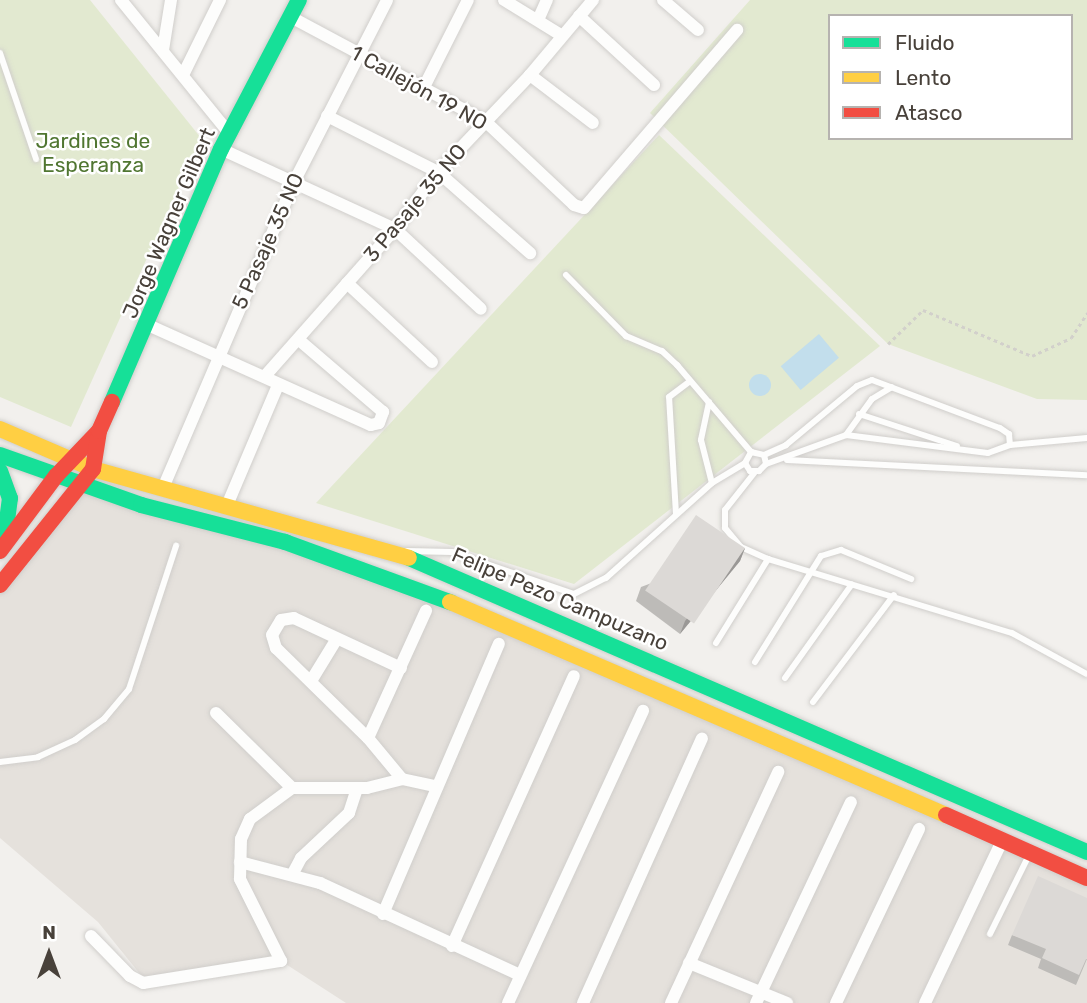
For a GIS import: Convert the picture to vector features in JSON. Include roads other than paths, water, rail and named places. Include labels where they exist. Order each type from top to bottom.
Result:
[{"type":"main road","name":"Jorge Wagner Gilbert","points":[[93,469],[99,431],[148,325],[221,149],[299,0]]},
{"type":"main road","name":"Felipe Pezo Campuzano","points":[[0,429],[93,469],[228,503],[394,551],[1087,852]]},
{"type":"main road","points":[[2,549],[56,476],[99,431]]},
{"type":"main road","name":"Felipe Pezo Campuzano","points":[[0,455],[153,508],[342,559],[656,687],[1087,878]]},
{"type":"main road","points":[[0,585],[93,469]]},
{"type":"main road","points":[[0,471],[10,498],[2,549]]},
{"type":"street","points":[[121,0],[229,133]]},
{"type":"street","points":[[163,50],[171,0]]},
{"type":"street","points":[[183,75],[220,0]]},
{"type":"street","name":"5 Pasaje 35 NO","points":[[163,488],[217,355],[294,182],[357,54],[387,0]]},
{"type":"street","points":[[424,88],[468,0]]},
{"type":"street","points":[[505,0],[561,35]]},
{"type":"street","points":[[538,20],[547,0]]},
{"type":"street","name":"3 Pasaje 35 NO","points":[[265,376],[395,229],[438,172],[530,75],[593,0]]},
{"type":"street","points":[[663,0],[698,30]]},
{"type":"street","points":[[579,16],[654,85]]},
{"type":"street","name":"1 Callejón 19 NO","points":[[290,17],[485,121],[574,205],[584,208],[737,30]]},
{"type":"street","points":[[530,75],[593,123]]},
{"type":"street","points":[[327,116],[438,172],[530,253]]},
{"type":"street","points":[[221,149],[395,229],[481,309]]},
{"type":"street","points":[[347,284],[432,362]]},
{"type":"street","points":[[148,325],[371,425],[381,420],[383,412],[299,340]]},
{"type":"street","points":[[228,503],[278,385]]},
{"type":"street","points":[[368,738],[426,611]]},
{"type":"street","points":[[401,668],[336,640],[294,618],[281,620],[272,643],[368,738],[402,779]]},
{"type":"street","points":[[311,681],[336,640]]},
{"type":"street","points":[[383,914],[499,644]]},
{"type":"street","points":[[452,946],[574,676]]},
{"type":"street","points":[[508,1003],[643,711]]},
{"type":"street","points":[[216,713],[292,788]]},
{"type":"street","points":[[583,1003],[702,738]]},
{"type":"street","points":[[671,1003],[778,772]]},
{"type":"street","points":[[91,936],[130,976],[143,983],[281,961],[247,898],[240,862],[241,839],[250,819],[292,788],[357,788],[402,779],[436,786]]},
{"type":"street","points":[[292,875],[301,858],[349,813],[357,788]]},
{"type":"street","points":[[759,998],[850,802]]},
{"type":"street","points":[[836,1003],[919,829]]},
{"type":"street","points":[[925,1003],[1002,841]]},
{"type":"street","points":[[240,862],[320,883],[520,975]]},
{"type":"street","points":[[689,963],[759,998],[787,1003]]},
{"type":"lane","points":[[0,53],[36,159]]},
{"type":"lane","points":[[566,275],[626,336],[662,351],[751,452],[764,455],[786,446],[857,386],[872,380],[1000,428],[1009,434],[1010,445]]},
{"type":"lane","points":[[676,514],[669,397],[690,381]]},
{"type":"lane","points":[[846,435],[859,414],[892,387]]},
{"type":"lane","points":[[709,402],[701,440],[712,483]]},
{"type":"lane","points":[[859,414],[966,449]]},
{"type":"lane","points":[[908,446],[914,432]]},
{"type":"lane","points":[[1087,438],[1010,445],[988,453],[908,446],[846,435],[766,464],[755,472],[725,510],[725,528],[741,547],[812,573],[894,595],[1012,633],[1087,674]]},
{"type":"lane","points":[[394,551],[452,552],[574,594],[606,578],[712,483],[745,463],[751,452]]},
{"type":"lane","points":[[764,455],[766,464]]},
{"type":"lane","points":[[782,460],[1087,475]]},
{"type":"lane","points":[[745,463],[755,472]]},
{"type":"lane","points":[[0,762],[38,758],[75,740],[104,719],[129,689],[176,546]]},
{"type":"lane","points":[[755,662],[821,556],[841,550],[911,579]]},
{"type":"lane","points":[[716,643],[768,559]]},
{"type":"lane","points":[[785,678],[852,584]]},
{"type":"lane","points":[[813,702],[894,595]]},
{"type":"lane","points":[[990,934],[1030,853]]},
{"type":"water","points":[[819,334],[839,358],[801,390],[781,366]]},
{"type":"water","points":[[760,374],[768,377],[771,385],[768,393],[760,396],[752,393],[749,385],[752,377]]},
{"type":"park label","name":"Jardines de Esperanza","points":[[93,153]]}]
